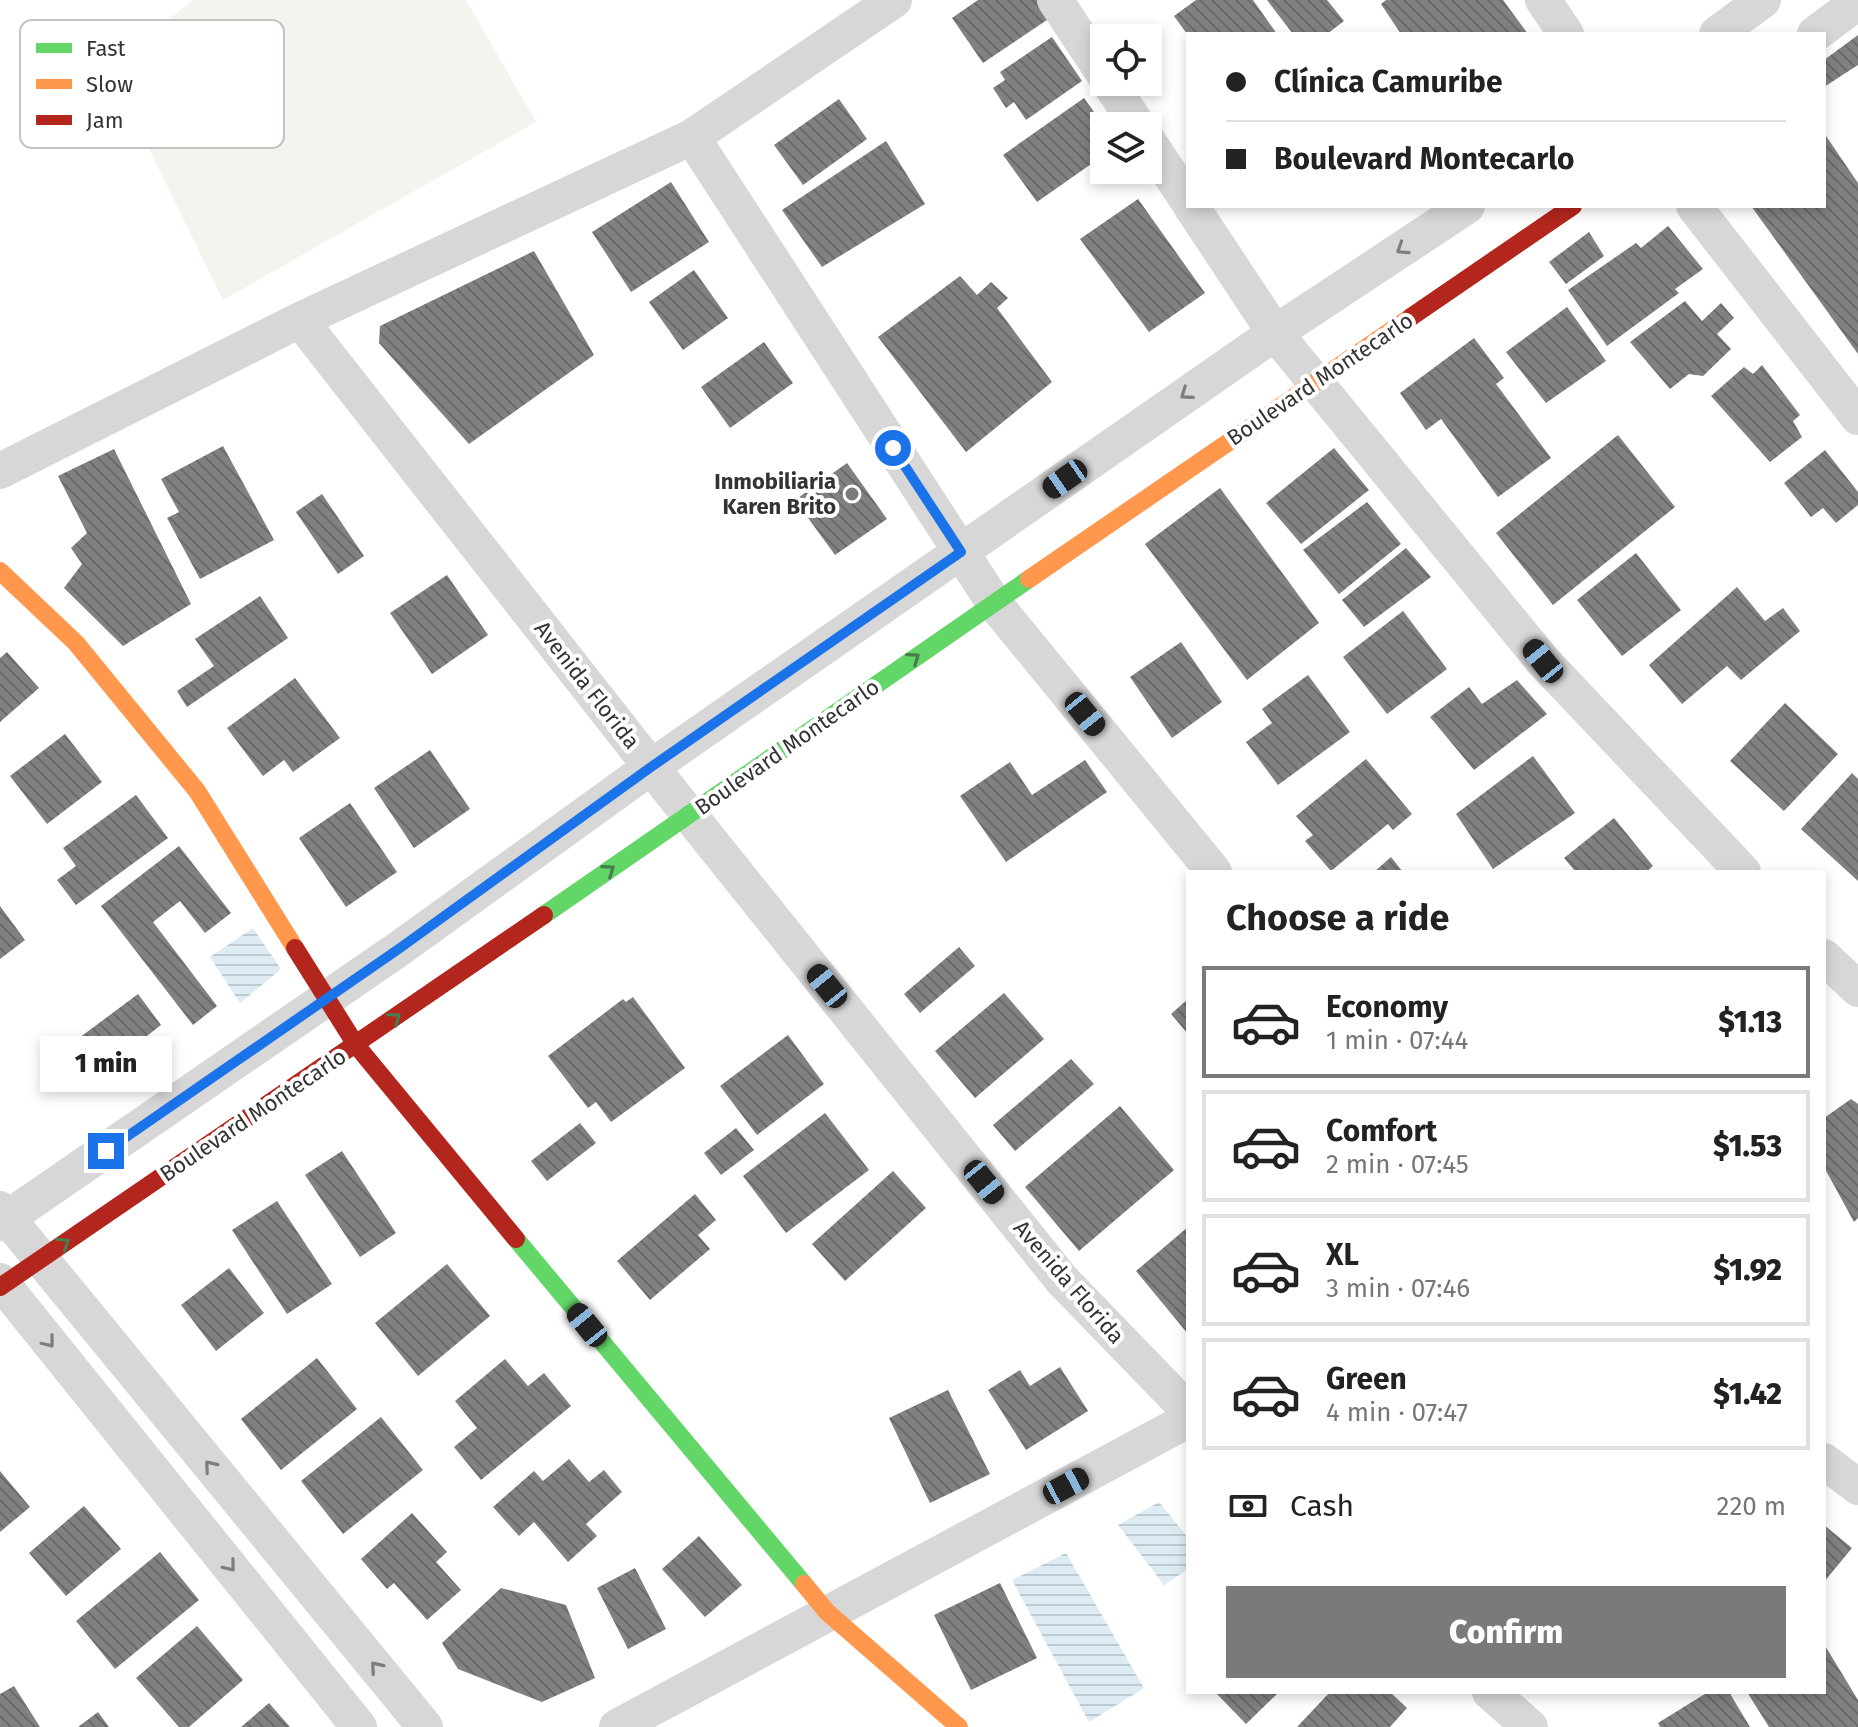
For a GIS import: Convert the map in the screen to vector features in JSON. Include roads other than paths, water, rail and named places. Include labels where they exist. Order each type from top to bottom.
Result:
[{"type":"street","points":[[0,471],[300,320],[692,137],[894,0]]},
{"type":"street","points":[[1055,0],[1090,53]]},
{"type":"street","points":[[1543,0],[1565,32]]},
{"type":"street","points":[[1720,32],[1763,0]]},
{"type":"street","points":[[1818,32],[1858,2]]},
{"type":"street","points":[[692,137],[994,603],[1212,870]]},
{"type":"street","points":[[1162,162],[1186,198]]},
{"type":"street","points":[[1193,208],[1275,333],[1543,661],[1741,870]]},
{"type":"street","points":[[425,1727],[3,1217],[400,948],[651,767],[1275,333],[1464,208]]},
{"type":"street","name":"Boulevard Montecarlo","points":[[1,1285],[356,1045],[1570,208]]},
{"type":"street","points":[[1696,208],[1858,417]]},
{"type":"street","name":"Avenida Florida","points":[[300,320],[651,767],[1062,1280],[1186,1408]]},
{"type":"street","points":[[0,571],[76,643],[197,791],[356,1045],[827,1612],[959,1727]]},
{"type":"street","points":[[1,1285],[359,1727]]},
{"type":"street","points":[[617,1727],[1186,1421]]},
{"type":"street","points":[[1826,1463],[1858,1487]]},
{"type":"street","points":[[1492,1694],[1530,1727]]},
{"type":"place","name":"Inmobiliaria Karen Brito","points":[[852,494]]}]
